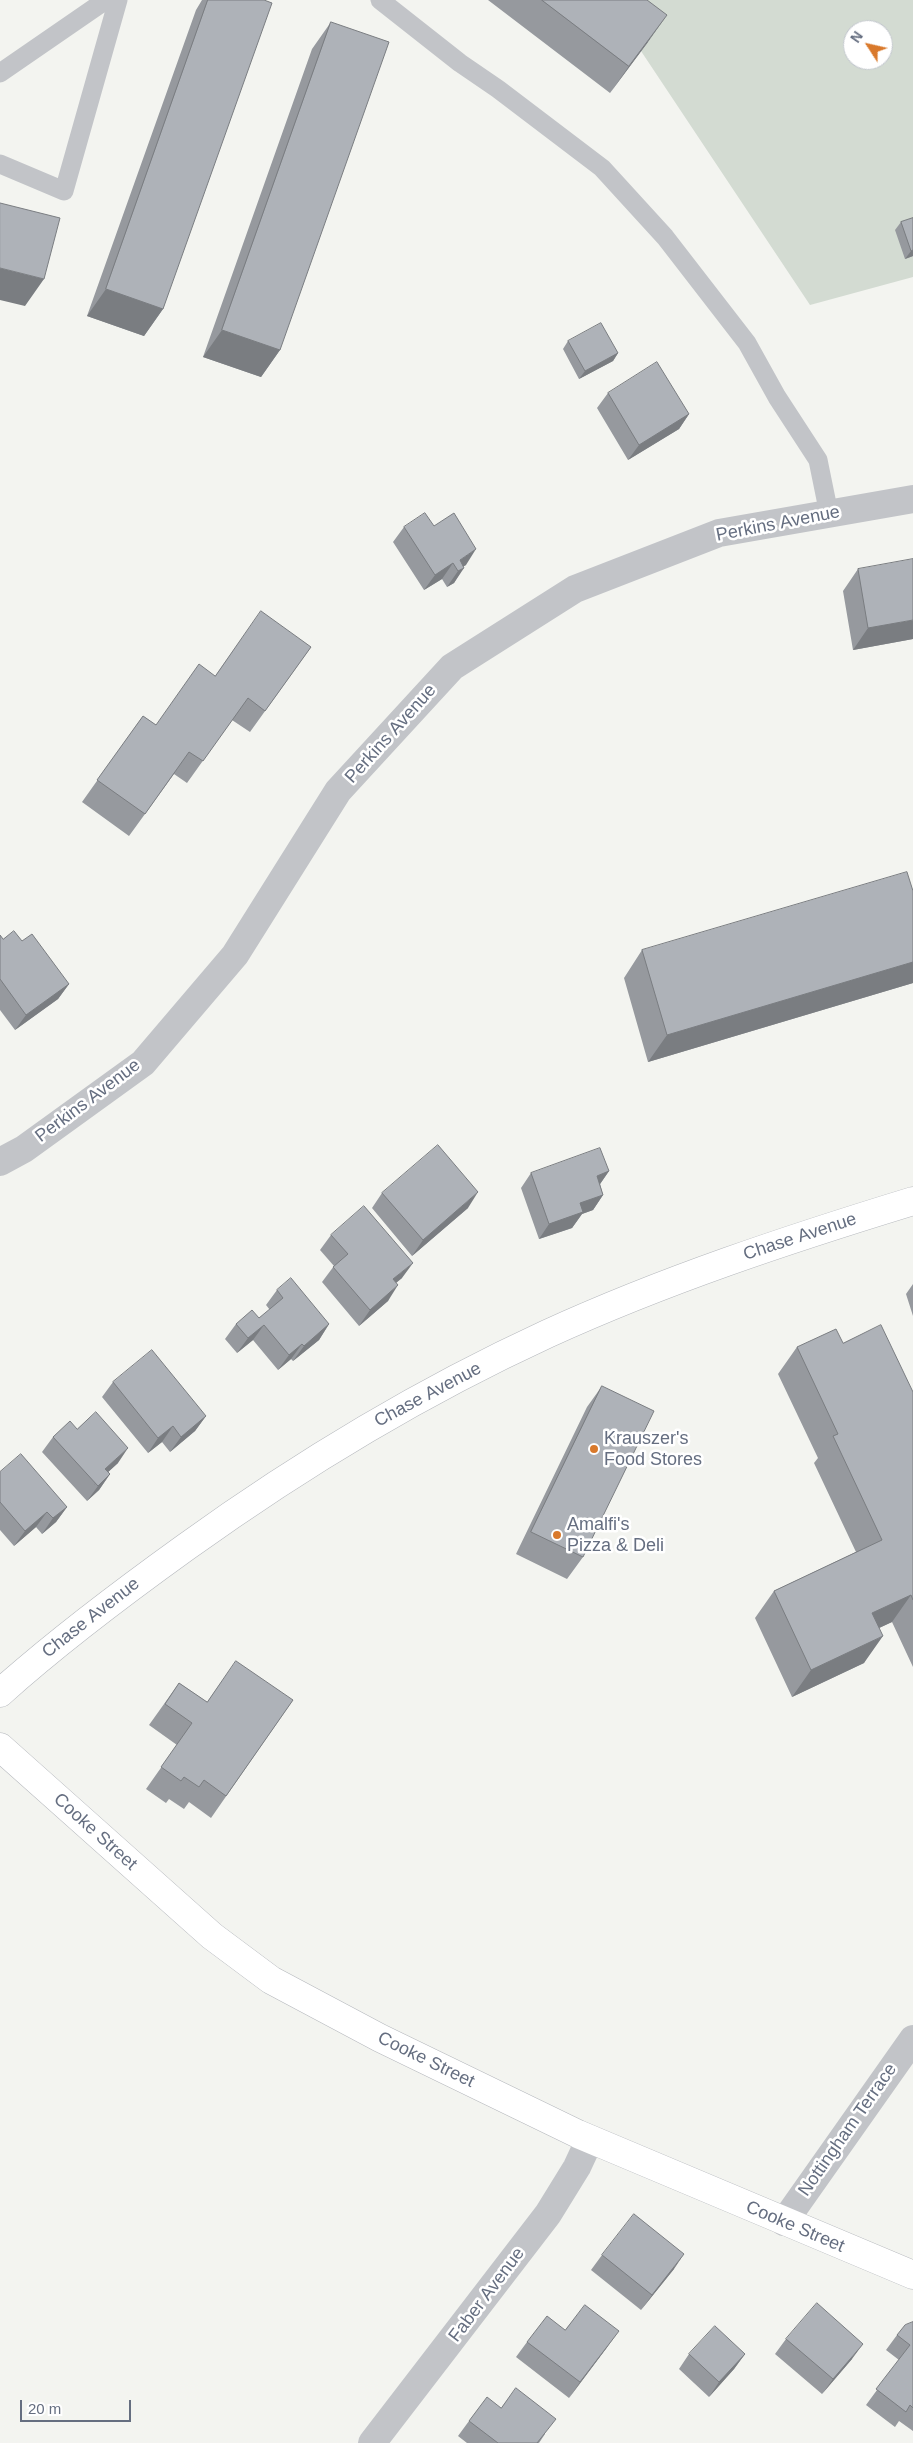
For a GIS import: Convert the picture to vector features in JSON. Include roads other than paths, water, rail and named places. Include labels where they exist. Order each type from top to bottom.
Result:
[{"type":"main road","name":"Chase Avenue","points":[[0,1693],[76,1628],[218,1524],[298,1470],[416,1400],[548,1334],[686,1276],[756,1251],[913,1201]]},
{"type":"main road","name":"Cooke Street","points":[[0,1747],[212,1936],[271,1980],[380,2038],[590,2139],[913,2275]]},
{"type":"street","name":"Perkins Avenue","points":[[0,1162],[24,1149],[143,1063],[235,954],[338,792],[452,667],[575,589],[719,533],[913,499]]},
{"type":"street","name":"Nottingham Terrace","points":[[784,2222],[913,2038]]},
{"type":"street","name":"Faber Avenue","points":[[372,2443],[548,2214],[577,2166],[590,2139]]},
{"type":"lane","points":[[0,73],[106,0]]},
{"type":"lane","points":[[0,164],[64,192],[118,0]]},
{"type":"lane","points":[[380,0],[460,63],[498,89],[602,168],[665,237],[747,342],[777,397],[818,460],[829,514]]},
{"type":"place","name":"Krauszer's Food Stores","points":[[594,1449]]},
{"type":"place","name":"Amalfi's Pizza & Deli","points":[[557,1535]]}]
